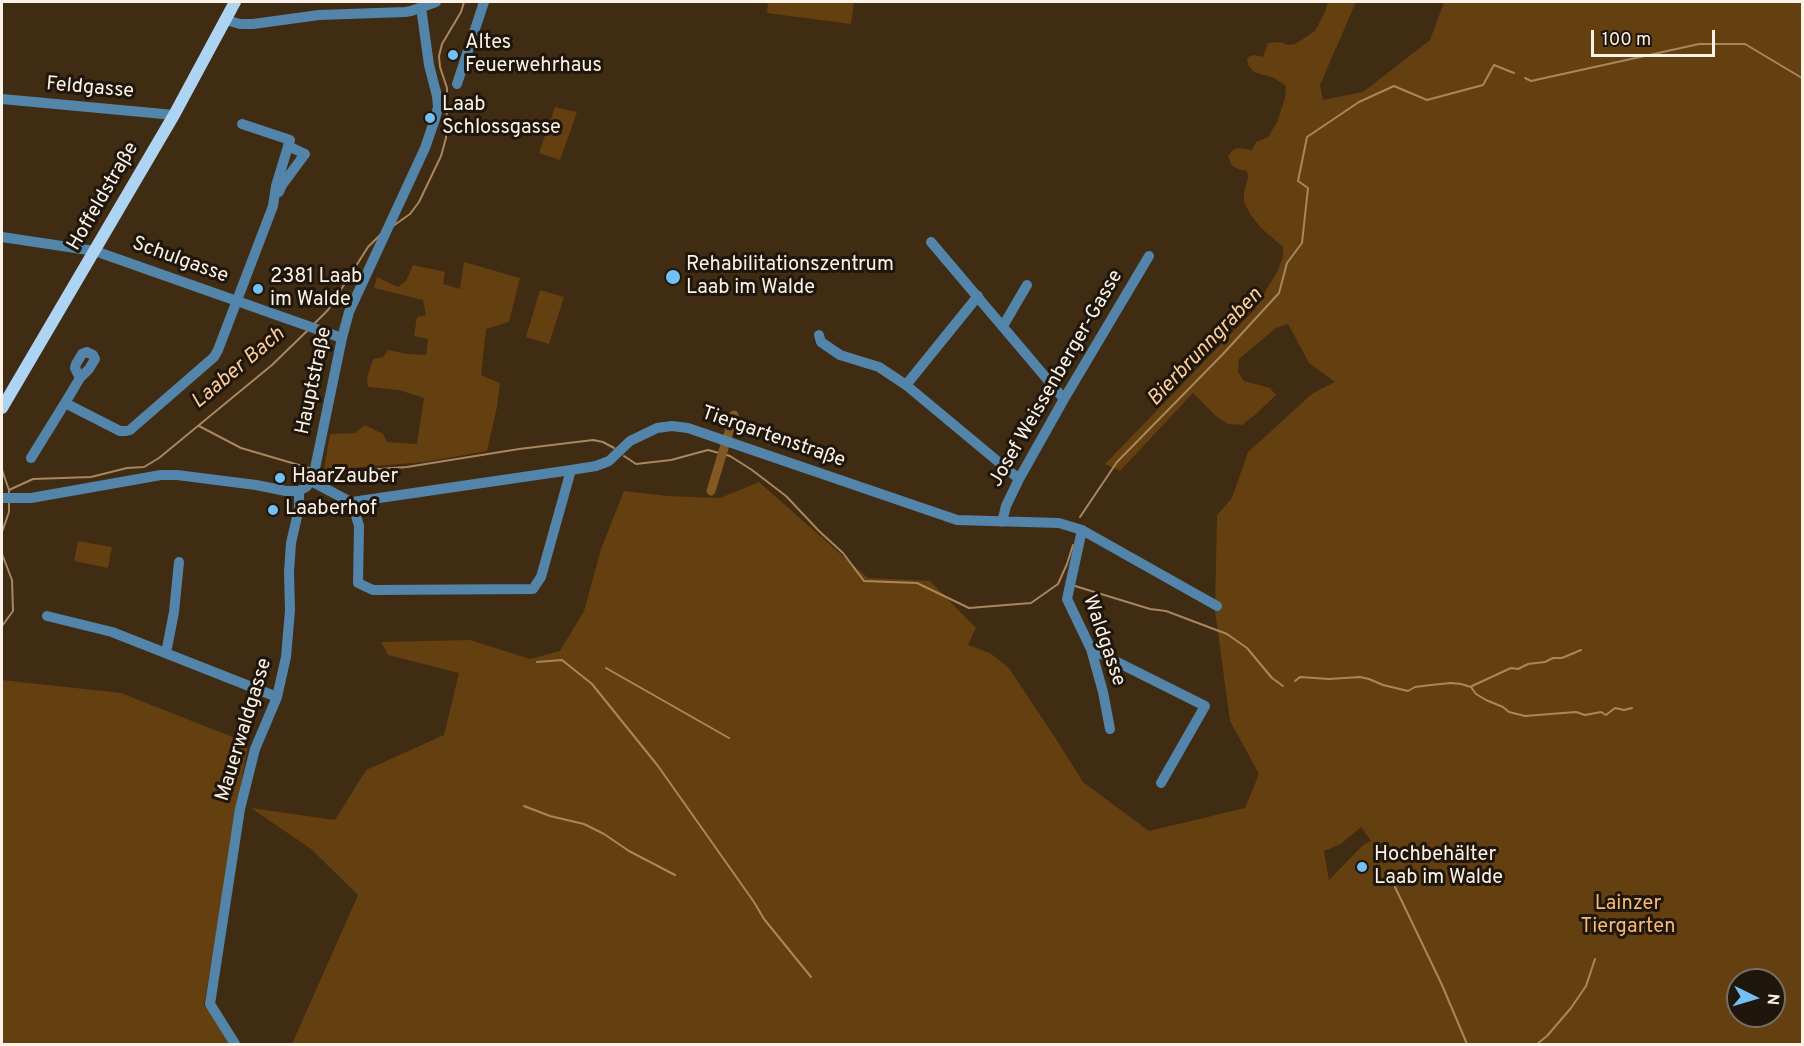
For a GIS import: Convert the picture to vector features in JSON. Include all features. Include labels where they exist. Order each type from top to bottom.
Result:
[{"type":"main road","name":"Hoffeldstraße","points":[[2,408],[174,115],[235,2]]},
{"type":"street","points":[[226,20],[240,24],[253,24],[383,7],[411,11],[434,2]]},
{"type":"street","points":[[457,84],[484,2]]},
{"type":"street","name":"Hauptstraße","points":[[311,481],[349,312],[426,148],[438,107],[425,42],[421,7]]},
{"type":"street","name":"Feldgasse","points":[[2,99],[174,115]]},
{"type":"street","points":[[242,124],[290,140],[276,186],[273,206]]},
{"type":"street","points":[[65,403],[120,431],[130,430],[214,357],[222,343],[236,301],[282,185],[305,154],[288,146]]},
{"type":"street","name":"Schulgasse","points":[[2,237],[95,251],[342,338]]},
{"type":"street","points":[[931,242],[1064,399]]},
{"type":"street","name":"Josef Weissenberger-Gasse","points":[[1002,522],[1006,506],[1018,479],[1149,256]]},
{"type":"street","points":[[1003,326],[1027,285]]},
{"type":"street","points":[[906,385],[978,296]]},
{"type":"street","points":[[819,335],[821,342],[840,355],[879,367],[906,385],[1018,479]]},
{"type":"street","points":[[31,458],[80,378]]},
{"type":"street","name":"Tiergartenstraße","points":[[352,502],[596,466],[609,461],[630,441],[657,428],[672,426],[688,428],[957,520],[1059,523],[1082,530],[1216,606]]},
{"type":"street","points":[[4,498],[31,498],[161,475],[256,484],[286,492],[299,491],[311,481],[352,502],[359,526],[358,583],[373,590],[533,589],[541,577],[571,470]]},
{"type":"street","name":"Mauerwaldgasse","points":[[235,1044],[210,1004],[240,809],[255,749],[276,697],[286,657],[290,610],[291,543],[299,508],[299,491]]},
{"type":"street","name":"Waldgasse","points":[[1082,530],[1066,599],[1091,649],[1110,729]]},
{"type":"street","points":[[166,653],[174,612],[179,562]]},
{"type":"street","points":[[47,616],[112,632],[276,697]]},
{"type":"street","points":[[1091,649],[1205,706],[1161,783]]},
{"type":"green space","points":[[768,2],[854,2],[851,24],[767,13]]},
{"type":"green space","name":"Lainzer Tiergarten","points":[[1328,2],[1356,2],[1320,85],[1323,100],[1363,92],[1430,40],[1444,2],[1802,2],[1802,1044],[292,1044],[358,895],[311,849],[251,808],[335,820],[366,770],[444,735],[459,673],[388,655],[381,642],[470,640],[530,659],[560,651],[584,611],[601,549],[624,491],[720,498],[759,482],[868,578],[930,581],[976,628],[968,645],[990,653],[1009,668],[1083,782],[1149,831],[1245,808],[1259,774],[1230,721],[1215,611],[1217,515],[1232,498],[1248,452],[1313,393],[1335,382],[1309,363],[1288,324],[1276,328],[1239,359],[1238,372],[1244,381],[1270,388],[1276,395],[1256,414],[1242,425],[1228,424],[1216,416],[1193,393],[1120,471],[1105,464],[1255,309],[1277,272],[1283,257],[1283,247],[1261,228],[1250,214],[1244,202],[1247,171],[1232,166],[1228,156],[1238,148],[1252,150],[1256,142],[1268,137],[1277,122],[1285,98],[1286,86],[1274,78],[1254,72],[1248,65],[1247,59],[1254,55],[1263,57],[1268,43],[1295,44],[1315,31]],"holes":[[[1361,827],[1371,841],[1363,845],[1329,880],[1324,851],[1341,844]]]},
{"type":"green space","points":[[555,107],[577,112],[560,160],[539,153]]},
{"type":"green space","points":[[464,262],[520,278],[509,322],[486,329],[481,375],[500,383],[487,451],[425,462],[324,470],[330,434],[355,433],[365,425],[383,434],[387,442],[417,444],[424,398],[399,390],[368,387],[367,378],[373,359],[383,357],[388,350],[426,355],[428,339],[414,336],[417,317],[426,315],[423,300],[374,288],[377,277],[398,287],[406,281],[413,265],[445,272],[443,284],[460,289]]},
{"type":"green space","points":[[540,290],[564,297],[549,344],[526,337]]},
{"type":"green space","points":[[78,541],[112,547],[108,568],[74,561]]},
{"type":"green space","points":[[2,680],[121,693],[248,743],[204,1005],[238,1044],[2,1044]]},
{"type":"waterway","name":"Laaber Bach","points":[[393,226],[410,214],[419,202],[441,156],[446,138],[447,88],[439,56],[442,44],[461,12],[464,2]]},
{"type":"waterway","name":"Bierbrunngraben","points":[[1525,78],[1531,81],[1699,44],[1745,44],[1802,78]]},
{"type":"waterway","name":"Bierbrunngraben","points":[[1080,517],[1117,462],[1279,293],[1287,263],[1302,243],[1308,188],[1298,181],[1307,137],[1359,102],[1394,86],[1427,100],[1483,85],[1494,65],[1514,73]]},
{"type":"waterway","name":"Laaber Bach","points":[[313,325],[328,310],[368,247],[381,234]]},
{"type":"waterway","name":"Laaber Bach","points":[[9,493],[9,490],[33,479],[91,477],[127,468],[144,467],[159,458],[272,365],[307,331]]},
{"type":"waterway","name":"Bierbrunngraben","points":[[711,491],[734,415]]},
{"type":"waterway","points":[[199,426],[241,448],[309,468]]},
{"type":"waterway","points":[[322,471],[407,467],[593,440],[614,448]]},
{"type":"waterway","name":"Bierbrunngraben","points":[[624,456],[636,464],[671,460],[708,450],[730,456],[786,496],[843,553],[864,581],[917,583],[969,608],[1031,603],[1058,584],[1073,545]]},
{"type":"waterway","points":[[2,470],[9,490]]},
{"type":"waterway","name":"Laaber Bach","points":[[2,532],[9,512],[9,502]]},
{"type":"waterway","name":"Laaber Bach","points":[[2,554],[12,580],[13,611],[2,626]]},
{"type":"waterway","points":[[1075,586],[1150,609],[1166,611],[1227,634],[1247,648],[1272,678],[1283,686]]},
{"type":"waterway","points":[[1472,686],[1511,668],[1518,669],[1528,664],[1562,658],[1581,650]]},
{"type":"waterway","points":[[537,662],[562,660],[592,684],[658,766],[764,919],[811,977]]},
{"type":"waterway","points":[[606,668],[729,738]]},
{"type":"waterway","points":[[1295,681],[1300,677],[1329,679],[1360,677],[1408,691],[1415,687],[1461,684],[1471,687],[1476,694],[1509,712],[1525,716],[1576,712],[1585,715],[1601,712],[1606,715],[1615,708],[1624,710],[1632,708]]},
{"type":"waterway","points":[[524,806],[550,816],[584,824],[675,875]]},
{"type":"waterway","points":[[1395,887],[1442,985],[1467,1044]]},
{"type":"waterway","points":[[1537,1044],[1571,1008],[1586,986],[1595,959]]},
{"type":"place","name":"Altes Feuerwehrhaus","points":[[453,55]]},
{"type":"place","name":"Laab Schlossgasse","points":[[430,118]]},
{"type":"place","name":"Rehabilitationszentrum Laab im Walde","points":[[673,277]]},
{"type":"place","name":"2381 Laab im Walde","points":[[258,289]]},
{"type":"place","name":"HaarZauber","points":[[280,478]]},
{"type":"place","name":"Laaberhof","points":[[273,510]]},
{"type":"place","name":"Hochbehälter Laab im Walde","points":[[1362,867]]}]
